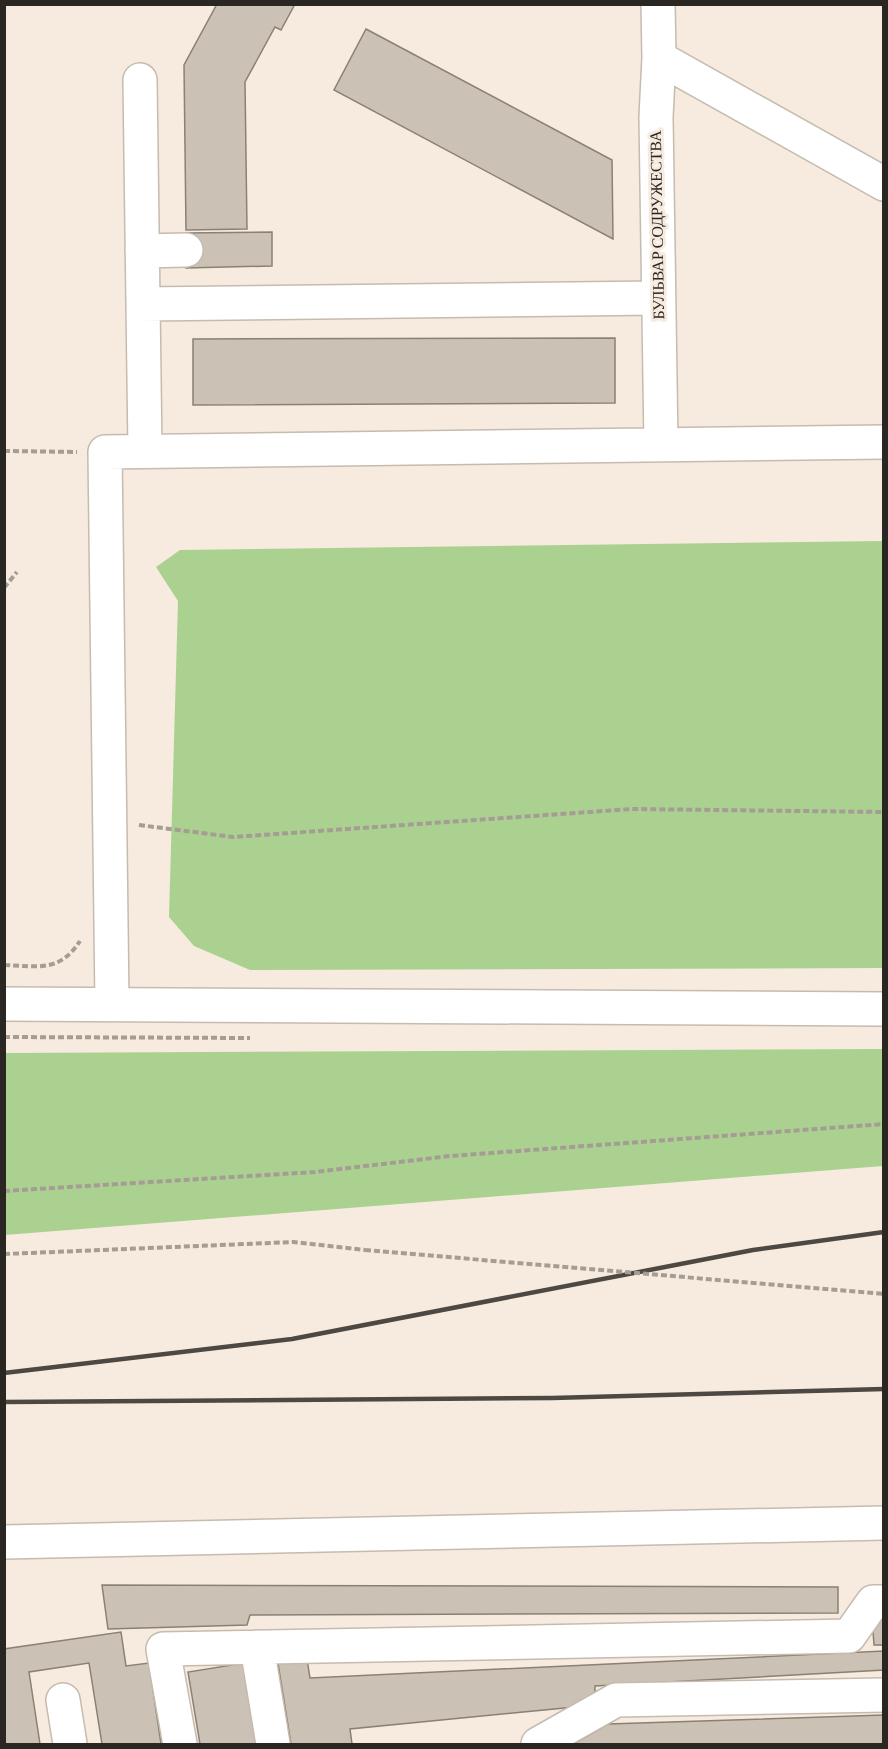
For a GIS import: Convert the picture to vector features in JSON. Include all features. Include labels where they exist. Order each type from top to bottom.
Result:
[{"type":"street","name":"БУЛЬВАР СОДРУЖЕСТВА","points":[[658,4],[659,58],[656,117],[661,445]]},
{"type":"street","points":[[659,58],[884,184]]},
{"type":"street","points":[[140,80],[145,451]]},
{"type":"street","points":[[142,250],[186,250]]},
{"type":"street","points":[[143,304],[658,298]]},
{"type":"street","points":[[112,1002],[105,452],[884,442]]},
{"type":"street","points":[[4,1004],[112,1002],[884,1009]]},
{"type":"street","points":[[4,1542],[884,1523]]},
{"type":"street","points":[[180,1744],[163,1649],[849,1636],[873,1602],[884,1602]]},
{"type":"street","points":[[257,1647],[273,1744]]},
{"type":"street","points":[[538,1744],[616,1700],[884,1695]]},
{"type":"street","points":[[63,1700],[70,1744]]},
{"type":"path","points":[[4,451],[105,452]]},
{"type":"path","points":[[4,588],[17,572]]},
{"type":"path","points":[[132,824],[233,837],[632,809],[884,812]]},
{"type":"path","points":[[4,965],[49,967],[70,957],[86,932]]},
{"type":"path","points":[[4,1191],[315,1172],[450,1156],[884,1124]]},
{"type":"path","points":[[4,1254],[293,1242],[884,1294]]},
{"type":"green space","points":[[883,541],[883,968],[250,970],[194,946],[169,917],[178,601],[156,567],[180,550]]},
{"type":"green space","points":[[883,1049],[883,1166],[5,1235],[5,1053]]},
{"type":"building","points":[[217,4],[295,4],[281,30],[275,27],[245,82],[247,229],[186,230],[184,65]]},
{"type":"building","points":[[366,29],[612,160],[613,239],[334,90]]},
{"type":"building","points":[[272,232],[272,266],[186,268],[186,233]]},
{"type":"building","points":[[615,338],[615,403],[193,405],[193,339]]},
{"type":"building","points":[[102,1585],[838,1587],[838,1613],[250,1615],[247,1625],[108,1629]]},
{"type":"building","points":[[872,1618],[884,1618],[884,1645],[874,1645]]},
{"type":"building","points":[[121,1632],[126,1666],[149,1663],[161,1744],[102,1744],[89,1663],[29,1672],[40,1744],[4,1744],[4,1649]]},
{"type":"building","points":[[884,1651],[884,1670],[595,1686],[595,1705],[350,1729],[352,1744],[291,1744],[277,1657],[306,1653],[310,1678]]},
{"type":"building","points":[[244,1663],[257,1744],[200,1744],[188,1672]]},
{"type":"building","points":[[884,1715],[884,1744],[573,1744],[608,1724]]},
{"type":"railway","points":[[4,1373],[292,1339],[753,1250],[884,1232]]},
{"type":"railway","points":[[4,1402],[552,1398],[884,1389]]}]
